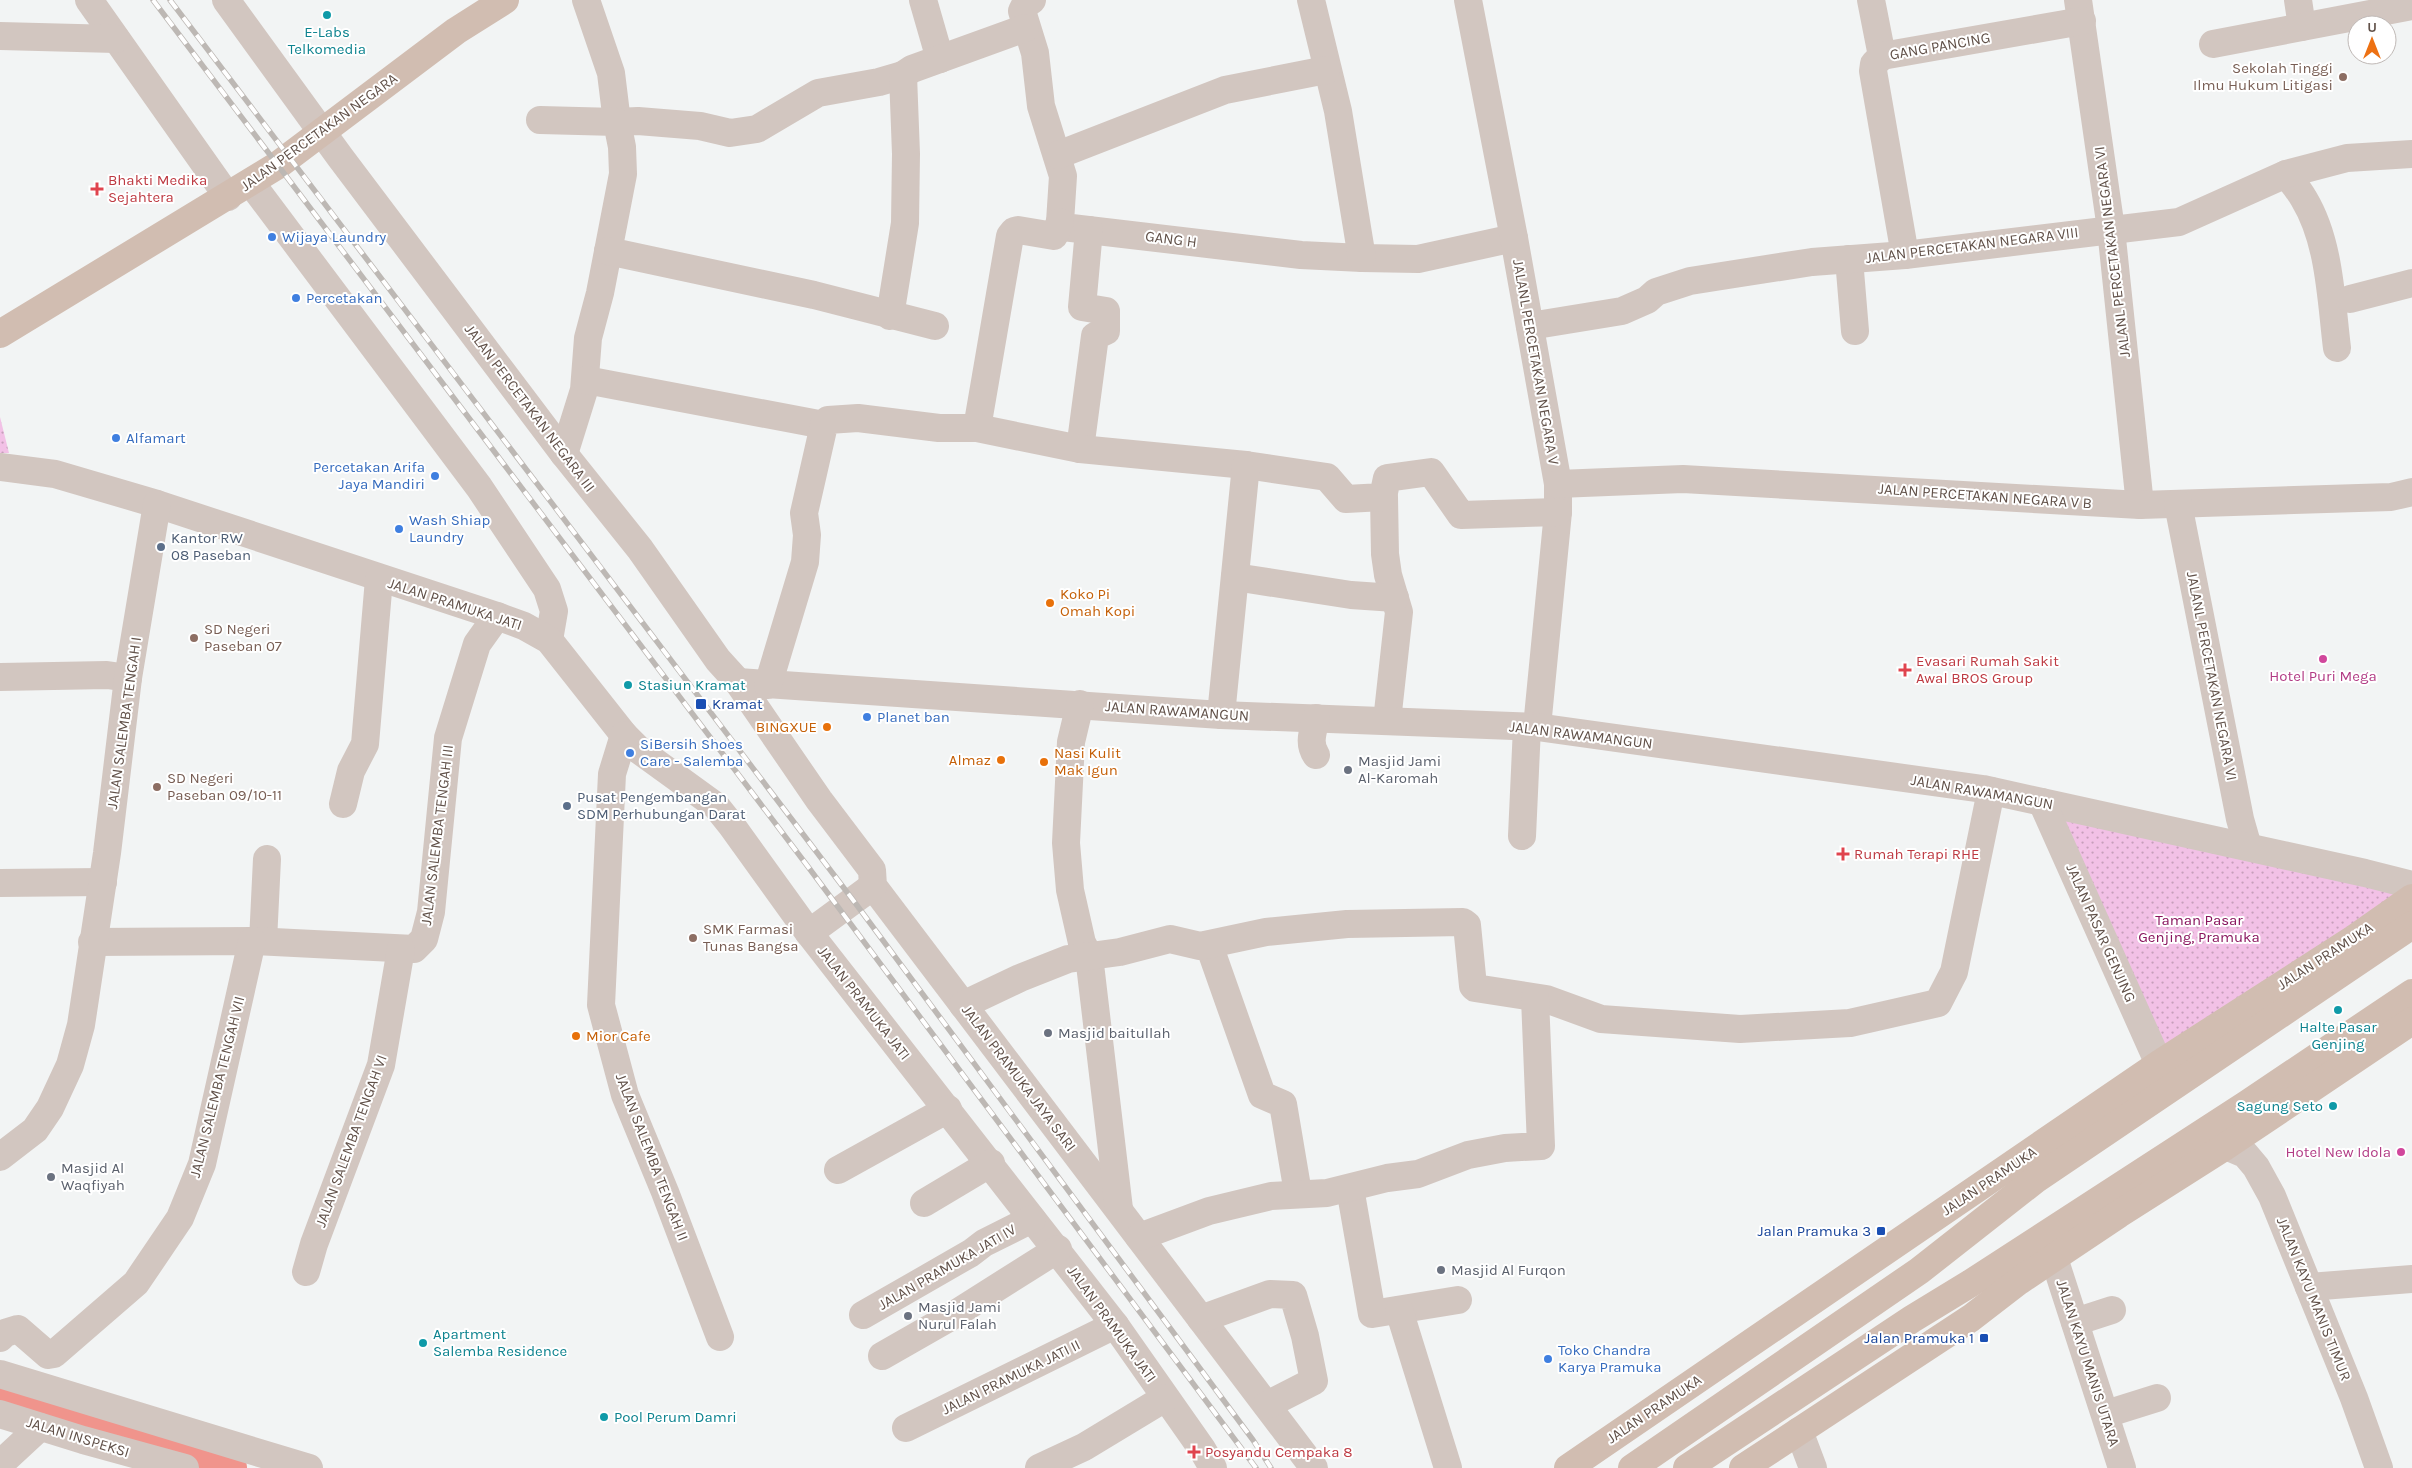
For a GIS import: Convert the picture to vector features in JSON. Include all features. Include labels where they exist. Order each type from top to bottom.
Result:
[{"type":"main road","name":"JALAN PERCETAKAN NEGARA","points":[[0,334],[240,190],[323,133],[456,31],[505,0]]},
{"type":"main road","name":"JALAN PRAMUKA","points":[[1568,1468],[2159,1064],[2355,938],[2412,898]]},
{"type":"main road","name":"JALAN PRAMUKA","points":[[1632,1468],[1766,1378],[1919,1271],[2035,1180],[2412,925]]},
{"type":"main road","points":[[1687,1468],[1912,1319],[1971,1283],[2247,1104],[2412,993]]},
{"type":"main road","points":[[1744,1468],[1970,1318],[2119,1214],[2226,1146],[2412,1021]]},
{"type":"main road","points":[[1766,1378],[1801,1309]]},
{"type":"main road","points":[[1768,1414],[1844,1403]]},
{"type":"street","points":[[88,0],[116,39],[479,487],[547,589],[554,611],[549,640]]},
{"type":"street","name":"JALAN PERCETAKAN NEGARA III","points":[[226,0],[323,133],[564,454],[640,549],[718,660],[738,682]]},
{"type":"street","points":[[564,454],[586,380],[588,338],[600,293],[623,174],[622,147],[616,122],[611,73],[586,0]]},
{"type":"street","points":[[923,0],[940,59]]},
{"type":"street","points":[[977,428],[1010,236],[1014,231],[1018,230],[1054,236],[1060,222],[1063,176],[1058,155],[1041,106],[1035,53],[1022,11],[1025,5],[1032,0]]},
{"type":"street","points":[[1311,0],[1326,70],[1338,111],[1362,258]]},
{"type":"street","name":"JALANL PERCETAKAN NEGARA V","points":[[1468,0],[1514,238],[1558,484],[1558,512],[1532,727],[1522,836]]},
{"type":"street","points":[[1871,0],[1882,56]]},
{"type":"street","points":[[2298,0],[2302,26]]},
{"type":"street","points":[[2213,44],[2412,6]]},
{"type":"street","name":"GANG PANCING","points":[[1905,255],[1873,71],[1874,64],[1882,56],[2080,11]]},
{"type":"street","name":"JALANL PERCETAKAN NEGARA VI","points":[[2080,11],[2111,229],[2140,505]]},
{"type":"street","points":[[540,120],[638,122],[700,126],[730,133],[757,129],[818,93],[878,82],[903,75],[912,69],[1026,28]]},
{"type":"street","points":[[0,36],[116,39]]},
{"type":"street","points":[[1058,155],[1225,90],[1326,70]]},
{"type":"street","points":[[890,316],[905,223],[906,154],[903,75]]},
{"type":"street","name":"JALAN PERCETAKAN NEGARA VIII","points":[[1530,326],[1622,310],[1647,300],[1656,292],[1690,281],[1812,262],[1905,255],[2179,222],[2286,174],[2347,158],[2412,154]]},
{"type":"street","points":[[2286,174],[2304,200],[2317,229],[2329,278],[2337,348]]},
{"type":"street","name":"GANG H","points":[[1060,222],[1062,227],[1067,229],[1155,236],[1301,255],[1362,258],[1418,259],[1514,238]]},
{"type":"street","points":[[1080,449],[1095,336],[1106,331],[1106,310],[1082,307],[1089,230]]},
{"type":"street","points":[[608,251],[814,295],[934,326]]},
{"type":"street","points":[[1849,259],[1855,331]]},
{"type":"street","points":[[2350,299],[2412,283]]},
{"type":"street","points":[[586,380],[824,425]]},
{"type":"street","points":[[768,685],[805,562],[807,541],[804,513],[824,425],[828,420],[841,417],[939,428],[977,428],[1080,449],[1246,465],[1327,477],[1346,499],[1384,497]]},
{"type":"street","points":[[1221,715],[1246,465]]},
{"type":"street","name":"JALAN PRAMUKA JATI","points":[[0,467],[55,474],[157,504],[497,616],[524,626],[549,640],[624,735],[640,751],[716,806],[809,933],[991,1163],[1032,1219],[1058,1249],[1115,1325],[1202,1449],[1213,1468]]},
{"type":"street","points":[[1387,721],[1399,612],[1385,554],[1384,497],[1387,478],[1431,472],[1461,515],[1558,512]]},
{"type":"street","name":"JALAN PERCETAKAN NEGARA V B","points":[[1558,484],[1683,479],[2140,505],[2390,497],[2412,492]]},
{"type":"street","name":"JALAN SALEMBA TENGAH I","points":[[0,1158],[35,1130],[50,1108],[70,1065],[82,1025],[92,942],[103,882],[128,678],[157,504]]},
{"type":"street","name":"JALANL PERCETAKAN NEGARA VI","points":[[2178,504],[2240,819],[2248,847]]},
{"type":"street","points":[[1235,577],[1351,594],[1395,598]]},
{"type":"street","points":[[344,804],[350,771],[365,744],[380,579]]},
{"type":"street","name":"JALAN SALEMBA TENGAH III","points":[[92,942],[258,941],[414,949],[424,939],[431,912],[448,738],[477,644],[497,616]]},
{"type":"street","points":[[0,678],[107,675],[128,678]]},
{"type":"street","name":"JALAN RAWAMANGUN","points":[[738,682],[1221,715],[1532,727],[1990,791],[2412,885]]},
{"type":"street","name":"JALAN PRAMUKA JAYA SARI","points":[[738,682],[819,800],[872,870],[873,886],[1314,1468]]},
{"type":"street","points":[[1080,704],[1071,742],[1066,843],[1070,890],[1082,943],[1088,956],[1120,1211]]},
{"type":"street","points":[[1316,718],[1311,740],[1312,750],[1316,756]]},
{"type":"street","name":"JALAN SALEMBA TENGAH II","points":[[624,735],[612,774],[601,1005],[626,1095],[720,1337]]},
{"type":"street","points":[[964,1005],[1020,978],[1068,959],[1120,952],[1170,939],[1200,946],[1266,932],[1347,924],[1463,922],[1467,925],[1473,987],[1546,999],[1601,1019],[1740,1029],[1850,1023],[1922,1008],[1938,1003],[1954,972],[1990,791]]},
{"type":"street","name":"JALAN PASAR GENJING","points":[[2042,802],[2159,1064]]},
{"type":"street","points":[[258,941],[267,859]]},
{"type":"street","points":[[0,883],[103,882]]},
{"type":"street","points":[[809,933],[873,886]]},
{"type":"street","name":"JALAN SALEMBA TENGAH VII","points":[[0,1338],[18,1329],[48,1355],[54,1354],[136,1283],[156,1257],[180,1218],[202,1164],[258,941]]},
{"type":"street","points":[[1209,944],[1262,1095],[1283,1104],[1298,1193]]},
{"type":"street","name":"JALAN SALEMBA TENGAH VI","points":[[306,1272],[314,1244],[381,1065],[401,949]]},
{"type":"street","points":[[1139,1237],[1209,1212],[1271,1196],[1298,1193],[1328,1193],[1387,1178],[1418,1174],[1468,1155],[1505,1148],[1541,1146],[1535,998]]},
{"type":"street","points":[[838,1170],[948,1109]]},
{"type":"street","name":"JALAN KAYU MANIS TIMUR","points":[[2226,1146],[2246,1154],[2256,1167],[2272,1196],[2354,1398],[2379,1468]]},
{"type":"street","points":[[924,1203],[991,1163]]},
{"type":"street","points":[[1350,1188],[1372,1314],[1458,1300]]},
{"type":"street","name":"JALAN PRAMUKA JATI IV","points":[[862,1315],[971,1253],[984,1243],[1032,1219]]},
{"type":"street","points":[[882,1356],[960,1312],[1058,1249]]},
{"type":"street","name":"JALAN KAYU MANIS UTARA","points":[[2054,1258],[2122,1468]]},
{"type":"street","points":[[2309,1287],[2412,1279]]},
{"type":"street","points":[[1201,1319],[1270,1294],[1293,1294],[1305,1336],[1314,1381],[1267,1405]]},
{"type":"street","points":[[1399,1310],[1448,1468]]},
{"type":"street","points":[[2075,1322],[2112,1310]]},
{"type":"street","name":"JALAN PRAMUKA JATI II","points":[[906,1428],[1115,1325]]},
{"type":"street","points":[[0,1374],[309,1468]]},
{"type":"street","points":[[1038,1468],[1084,1447],[1165,1398]]},
{"type":"street","points":[[2106,1414],[2157,1398]]},
{"type":"street","name":"JALAN INSPEKSI","points":[[0,1414],[185,1468]]},
{"type":"street","points":[[13,1462],[40,1426]]},
{"type":"street","points":[[1799,1431],[1813,1468]]},
{"type":"green space","points":[[0,417],[9,453],[0,453]]},
{"type":"green space","name":"Taman Pasar Genjing, Pramuka","points":[[2042,802],[2412,886],[2159,1064]]},
{"type":"waterway","points":[[0,1392],[227,1468]]},
{"type":"railway","points":[[153,0],[806,864],[1256,1468]]},
{"type":"railway","points":[[170,0],[853,900],[1253,1440],[1271,1468]]},
{"type":"place","name":"E-Labs Telkomedia","points":[[327,15]]},
{"type":"place","name":"Sekolah Tinggi Ilmu Hukum Litigasi","points":[[2343,77]]},
{"type":"place","name":"Bhakti Medika Sejahtera","points":[[97,189]]},
{"type":"place","name":"Wijaya Laundry","points":[[272,237]]},
{"type":"place","name":"Percetakan","points":[[296,298]]},
{"type":"place","name":"Alfamart","points":[[116,438]]},
{"type":"place","name":"Percetakan Arifa Jaya Mandiri","points":[[435,476]]},
{"type":"place","name":"Wash Shiap Laundry","points":[[399,529]]},
{"type":"place","name":"Kantor RW 08 Paseban","points":[[161,547]]},
{"type":"place","name":"Koko Pi Omah Kopi","points":[[1050,603]]},
{"type":"place","name":"SD Negeri Paseban 07","points":[[194,638]]},
{"type":"place","name":"Hotel Puri Mega","points":[[2323,659]]},
{"type":"place","name":"Evasari Rumah Sakit Awal BROS Group","points":[[1905,670]]},
{"type":"place","name":"Stasiun Kramat","points":[[628,685]]},
{"type":"place","name":"Kramat","points":[[701,704]]},
{"type":"place","name":"Planet ban","points":[[867,717]]},
{"type":"place","name":"BINGXUE","points":[[827,727]]},
{"type":"place","name":"SiBersih Shoes Care - Salemba","points":[[630,753]]},
{"type":"place","name":"Almaz","points":[[1001,760]]},
{"type":"place","name":"Nasi Kulit Mak Igun","points":[[1044,762]]},
{"type":"place","name":"Masjid Jami Al-Karomah","points":[[1348,770]]},
{"type":"place","name":"SD Negeri Paseban 09/10-11","points":[[157,787]]},
{"type":"place","name":"Pusat Pengembangan SDM Perhubungan Darat","points":[[567,806]]},
{"type":"place","name":"Rumah Terapi RHE","points":[[1843,854]]},
{"type":"place","name":"SMK Farmasi Tunas Bangsa","points":[[693,938]]},
{"type":"place","name":"Halte Pasar Genjing","points":[[2338,1010]]},
{"type":"place","name":"Masjid baitullah","points":[[1048,1033]]},
{"type":"place","name":"Mior Cafe","points":[[576,1036]]},
{"type":"place","name":"Sagung Seto","points":[[2333,1106]]},
{"type":"place","name":"Hotel New Idola","points":[[2401,1152]]},
{"type":"place","name":"Masjid Al Waqfiyah","points":[[51,1177]]},
{"type":"place","name":"Jalan Pramuka 3","points":[[1881,1231]]},
{"type":"place","name":"Masjid Al Furqon","points":[[1441,1270]]},
{"type":"place","name":"Masjid Jami Nurul Falah","points":[[908,1316]]},
{"type":"place","name":"Jalan Pramuka 1","points":[[1984,1338]]},
{"type":"place","name":"Apartment Salemba Residence","points":[[423,1343]]},
{"type":"place","name":"Toko Chandra Karya Pramuka","points":[[1548,1359]]},
{"type":"place","name":"Pool Perum Damri","points":[[604,1417]]},
{"type":"place","name":"Posyandu Cempaka 8","points":[[1194,1452]]}]
